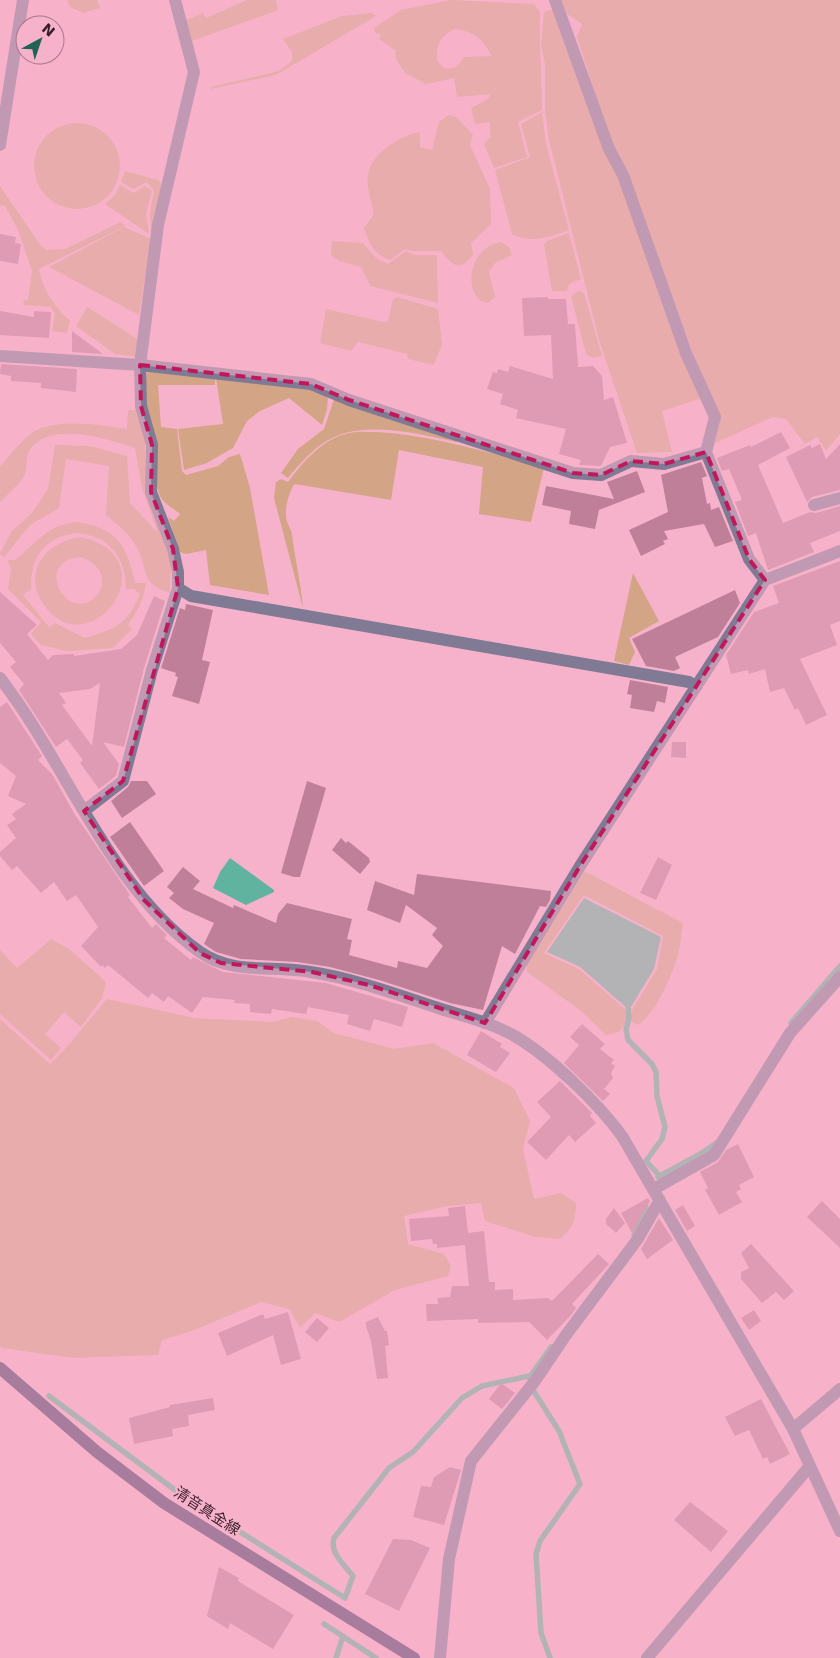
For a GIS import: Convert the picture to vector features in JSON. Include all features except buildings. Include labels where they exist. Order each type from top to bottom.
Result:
[{"type":"main road","name":"清音真金線","points":[[0,1368],[97,1452],[164,1503],[414,1658]]},
{"type":"street","points":[[0,145],[23,0]]},
{"type":"street","points":[[84,811],[123,781],[152,670],[178,588],[173,549],[151,492],[152,445],[141,406],[140,365],[158,225],[194,72],[175,0]]},
{"type":"street","points":[[556,0],[609,149],[623,175],[686,353],[715,417],[706,452],[749,559],[765,580]]},
{"type":"street","points":[[0,356],[140,365],[311,384],[349,400],[573,473],[601,475],[631,461],[664,464],[706,452]]},
{"type":"street","points":[[814,505],[840,498]]},
{"type":"street","points":[[485,1023],[580,866],[765,580],[840,550]]},
{"type":"street","points":[[178,588],[191,596],[689,682],[697,686]]},
{"type":"street","points":[[0,678],[33,726],[84,811],[144,900],[200,953],[221,963],[236,967],[312,972],[369,985],[485,1023],[515,1036],[533,1048],[603,1112],[622,1136],[657,1194],[793,1429],[840,1531]]},
{"type":"street","points":[[440,1658],[449,1559],[471,1461],[535,1381],[566,1335],[637,1240],[657,1194],[714,1155],[790,1033],[840,977]]},
{"type":"street","points":[[793,1429],[840,1389]]},
{"type":"street","points":[[648,1658],[810,1467]]},
{"type":"highlighted area","points":[[140,365],[311,384],[349,400],[573,473],[601,475],[631,461],[664,464],[706,452],[749,559],[765,580],[580,866],[485,1023],[369,985],[312,972],[221,963],[200,953],[144,900],[84,811],[123,781],[178,588],[173,549],[151,492],[152,445],[141,406]]},
{"type":"shaded area","points":[[67,0],[97,0],[100,8],[83,13],[70,7]]},
{"type":"shaded area","points":[[247,0],[276,0],[278,10],[192,41],[186,20],[203,13],[206,18]]},
{"type":"shaded area","points":[[451,0],[534,4],[540,12],[542,110],[518,122],[527,157],[494,168],[484,144],[490,137],[490,122],[475,124],[471,108],[488,99],[491,94],[457,97],[454,78],[426,84],[405,73],[396,59],[395,50],[379,39],[381,34],[375,33],[374,28],[401,10]],"holes":[[[454,29],[477,37],[492,56],[464,57],[456,67],[444,68],[437,61],[438,46],[445,35]]]},
{"type":"shaded area","points":[[561,0],[840,0],[840,434],[826,451],[817,437],[805,444],[786,419],[773,417],[715,443],[720,422],[610,141],[577,37],[582,24],[567,14]]},
{"type":"shaded area","points":[[553,9],[702,398],[662,411],[672,452],[637,453],[599,340],[549,140],[545,110],[545,64],[541,45],[544,12]]},
{"type":"shaded area","points":[[372,13],[376,16],[276,75],[210,89],[211,87],[279,71],[292,61],[292,52],[283,39],[342,16]]},
{"type":"shaded area","points":[[542,112],[546,144],[569,230],[548,237],[526,239],[512,234],[495,170],[530,157],[521,124]]},
{"type":"shaded area","points":[[449,115],[456,117],[473,135],[470,145],[490,189],[491,224],[471,243],[473,255],[464,264],[456,265],[452,263],[441,251],[413,251],[405,249],[390,260],[384,258],[373,248],[364,228],[374,214],[368,185],[370,167],[380,153],[396,141],[412,134],[420,132],[420,147],[432,150],[439,122]]},
{"type":"shaded area","points":[[69,123],[85,123],[94,126],[108,135],[117,149],[120,166],[117,183],[108,197],[94,206],[85,209],[69,209],[53,202],[41,190],[34,174],[34,158],[41,142],[53,130]]},
{"type":"shaded area","points":[[125,171],[158,180],[163,187],[151,235],[150,213],[154,191],[147,182],[133,189],[121,182]]},
{"type":"shaded area","points":[[120,185],[134,193],[145,186],[152,191],[146,213],[149,234],[105,204],[115,195]]},
{"type":"shaded area","points":[[0,186],[41,246],[47,250],[65,249],[121,222],[125,226],[39,269],[43,284],[50,298],[70,321],[67,333],[52,331],[55,313],[50,307],[23,305],[24,300],[28,300],[32,271],[18,230],[5,206],[0,205]]},
{"type":"shaded area","points":[[124,227],[151,239],[139,315],[49,267]]},
{"type":"shaded area","points":[[569,233],[581,279],[569,284],[567,291],[552,291],[544,245],[547,241]]},
{"type":"shaded area","points":[[332,241],[363,243],[377,259],[388,264],[406,251],[414,255],[437,255],[438,303],[370,286],[361,267],[339,261],[331,255]]},
{"type":"shaded area","points":[[501,242],[509,247],[512,255],[495,263],[489,272],[495,297],[488,303],[481,301],[473,291],[471,277],[475,263],[483,251],[491,245]]},
{"type":"shaded area","points":[[578,291],[584,293],[602,356],[593,358],[586,354],[571,296]]},
{"type":"shaded area","points":[[397,297],[438,309],[442,344],[434,365],[408,359],[407,354],[358,342],[351,351],[320,343],[326,309],[384,322],[388,321],[393,299]]},
{"type":"shaded area","points":[[87,307],[139,340],[136,357],[115,354],[76,326]]},
{"type":"shaded area","points":[[148,371],[215,377],[215,385],[158,385],[161,427],[177,429],[182,471],[186,475],[218,466],[229,457],[240,454],[250,488],[269,595],[210,585],[206,550],[186,554],[180,552],[168,517],[174,521],[180,514],[161,499],[154,471],[146,412],[146,379]]},
{"type":"shaded area","points":[[216,378],[293,384],[328,394],[327,410],[322,425],[289,398],[260,411],[247,421],[233,448],[207,463],[184,470],[178,429],[223,424]]},
{"type":"shaded area","points":[[334,399],[457,440],[456,442],[395,430],[378,429],[348,432],[327,440],[303,461],[288,478],[281,473],[298,449],[324,429]]},
{"type":"shaded area","points":[[128,410],[136,410],[145,439],[146,491],[168,548],[171,569],[170,593],[152,584],[148,579],[134,543],[106,515],[109,466],[66,459],[59,508],[30,525],[4,557],[0,554],[11,532],[32,513],[48,489],[55,445],[90,446],[127,456],[130,503],[158,533],[142,488],[135,448],[110,440],[80,434],[51,436],[39,441],[28,453],[24,476],[0,502],[0,467],[34,431],[60,424],[94,425],[127,429]]},
{"type":"shaded area","points":[[352,432],[378,432],[441,441],[544,468],[531,522],[479,514],[483,467],[399,450],[391,500],[295,484],[288,499],[286,517],[292,533],[303,608],[274,498],[276,482],[281,479],[288,482],[314,452],[331,440]]},
{"type":"shaded area","points":[[77,522],[91,525],[111,534],[124,549],[135,583],[146,583],[140,605],[128,625],[132,629],[113,648],[67,651],[41,645],[31,634],[41,622],[8,589],[11,569],[7,560],[15,560],[43,535],[66,524]],"holes":[[[77,533],[88,535],[107,544],[114,550],[123,567],[126,589],[134,589],[140,594],[130,613],[119,624],[104,632],[85,638],[55,623],[49,627],[23,595],[31,589],[33,568],[37,558],[48,544],[66,535]]]},
{"type":"shaded area","points":[[81,537],[108,549],[120,566],[121,586],[113,604],[98,618],[80,624],[60,620],[42,602],[35,578],[37,568],[49,551],[69,540]],"holes":[[[80,557],[92,562],[100,572],[102,577],[101,589],[97,595],[86,603],[76,603],[66,598],[60,590],[56,580],[58,570],[66,561]]]},
{"type":"shaded area","points":[[633,573],[659,621],[629,638],[635,652],[629,665],[614,661]]},
{"type":"shaded area","points":[[230,858],[274,890],[274,892],[246,905],[213,888],[220,872]]},
{"type":"shaded area","points":[[584,871],[683,923],[678,954],[667,985],[650,1013],[638,1025],[632,1022],[631,1014],[657,969],[663,936],[584,895],[544,953],[579,969],[627,1011],[627,1021],[619,1032],[606,1035],[580,1010],[527,972],[527,963]]},
{"type":"shaded area","points":[[584,898],[661,937],[654,969],[629,1010],[580,967],[547,952]]},
{"type":"shaded area","points":[[51,939],[69,949],[106,982],[102,998],[81,1027],[64,1012],[45,1034],[61,1048],[51,1060],[0,1014],[0,950],[17,968]]},
{"type":"shaded area","points":[[107,999],[195,1018],[274,1022],[291,1017],[317,1021],[334,1033],[394,1049],[433,1043],[514,1088],[530,1121],[523,1149],[534,1199],[561,1193],[576,1203],[573,1223],[560,1239],[535,1237],[485,1221],[481,1203],[448,1206],[404,1216],[408,1244],[444,1254],[451,1266],[448,1276],[395,1290],[339,1322],[315,1313],[300,1328],[289,1309],[261,1302],[192,1331],[162,1340],[158,1355],[73,1358],[2,1348],[0,1346],[0,1019],[50,1064]]},
{"type":"waterway","points":[[791,1023],[840,966]]},
{"type":"waterway","points":[[628,1005],[629,1019],[626,1029],[628,1040],[652,1064],[656,1072],[657,1096],[665,1127],[662,1139],[646,1161],[659,1175]]},
{"type":"waterway","points":[[658,1177],[702,1153],[716,1143]]},
{"type":"waterway","points":[[634,1235],[646,1207]]},
{"type":"waterway","points":[[529,1378],[551,1347]]},
{"type":"waterway","points":[[49,1396],[183,1496],[345,1598],[353,1576],[336,1554],[333,1543],[334,1538],[389,1468],[413,1452],[462,1398],[482,1386],[529,1376]]},
{"type":"waterway","points":[[535,1393],[559,1431],[580,1484],[540,1541],[536,1554],[541,1633],[550,1658]]},
{"type":"waterway","points":[[324,1624],[376,1658]]},
{"type":"waterway","points":[[336,1658],[343,1636]]}]
